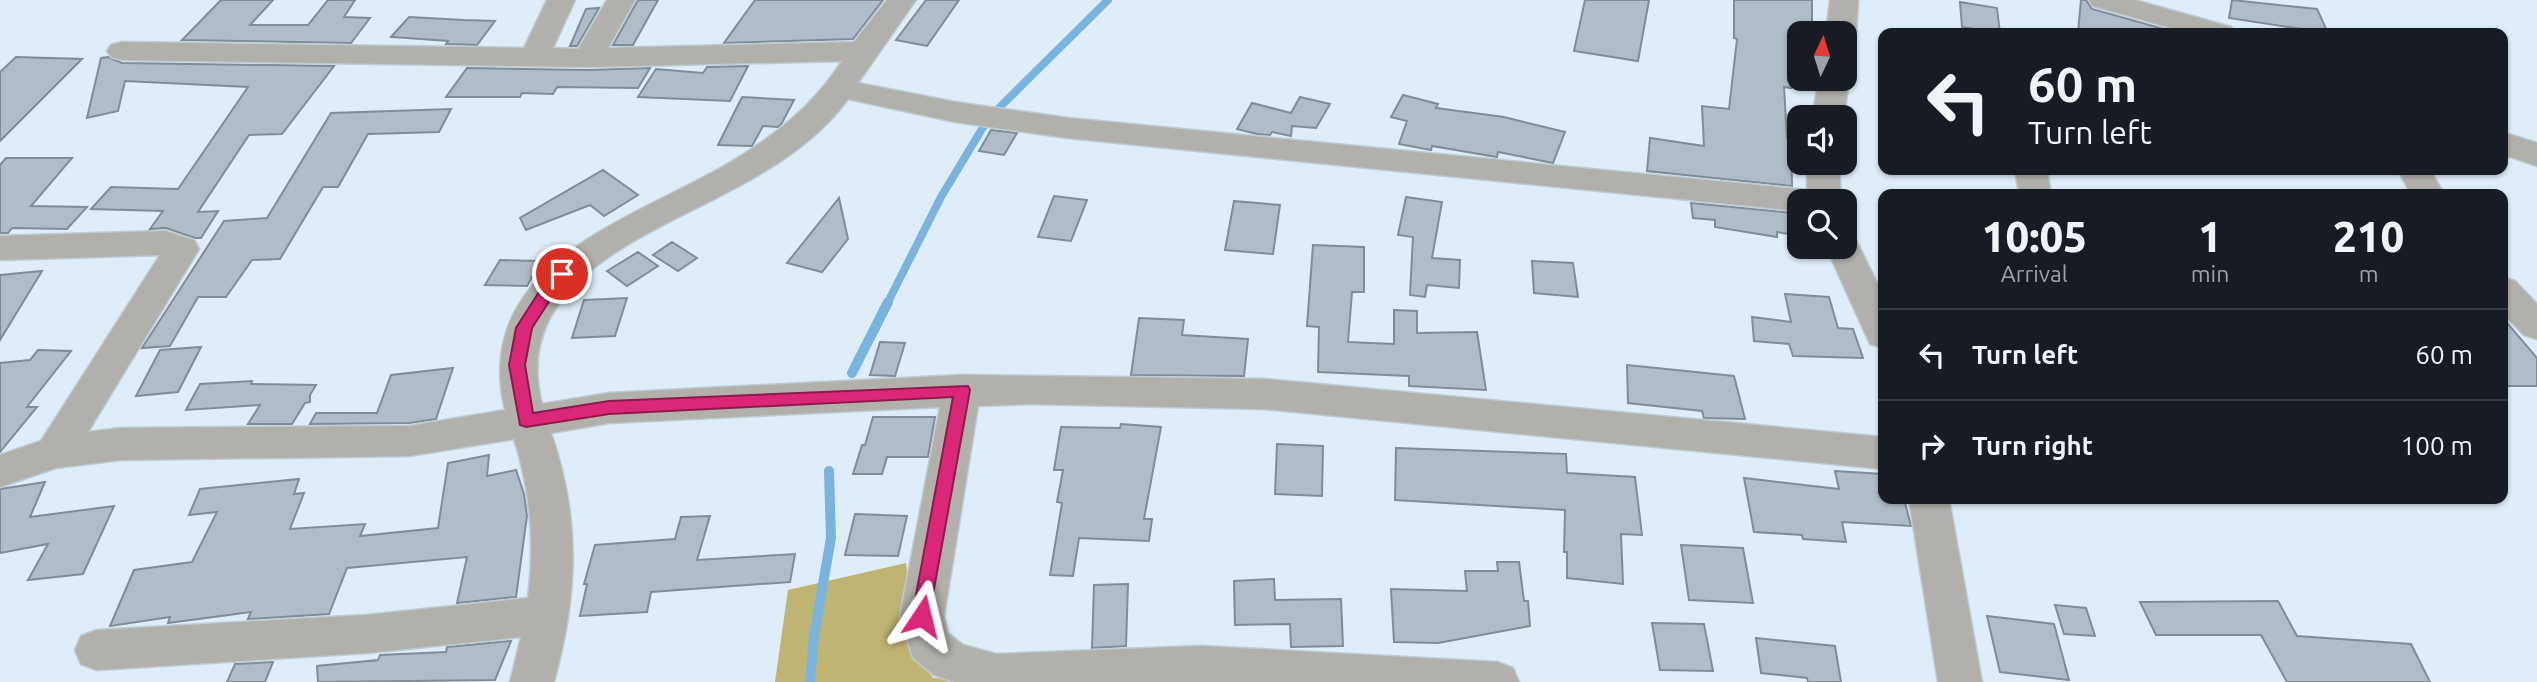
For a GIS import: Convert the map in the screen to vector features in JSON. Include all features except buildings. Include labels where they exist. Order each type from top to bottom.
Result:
[{"type":"street","points":[[535,56],[561,0]]},
{"type":"street","points":[[589,58],[621,0]]},
{"type":"street","points":[[532,682],[540,656],[552,561],[550,494],[526,421],[517,365],[524,328],[551,285],[596,247],[733,176],[817,115],[842,88],[863,51],[902,0]]},
{"type":"street","points":[[1842,21],[1844,0]]},
{"type":"street","points":[[2103,0],[2203,28]]},
{"type":"street","points":[[122,51],[589,58],[863,51]]},
{"type":"street","points":[[842,88],[889,100],[1015,122],[1787,199]]},
{"type":"street","points":[[2508,144],[2537,156]]},
{"type":"street","points":[[0,248],[165,243],[182,249],[55,452]]},
{"type":"street","points":[[1849,259],[1878,323]]},
{"type":"street","points":[[2508,296],[2537,326]]},
{"type":"street","points":[[0,471],[55,452],[120,444],[409,441],[609,408],[962,390],[1033,389],[1264,394],[1878,453]]},
{"type":"street","points":[[962,390],[922,616],[929,644],[950,661],[996,674],[1201,666],[1497,682]]},
{"type":"street","points":[[1930,504],[1960,682]]},
{"type":"street","points":[[97,650],[367,634],[546,615]]},
{"type":"shaded area","points":[[906,563],[917,653],[933,678],[1026,682],[775,682],[788,590]]},
{"type":"waterway","points":[[887,304],[941,197],[988,119],[1108,0]]},
{"type":"waterway","points":[[852,373],[888,302]]},
{"type":"waterway","points":[[810,682],[814,636],[831,538],[829,471]]},
{"type":"route","points":[[562,274],[551,285],[524,328],[517,365],[526,421],[609,408],[962,390],[922,616]]}]
